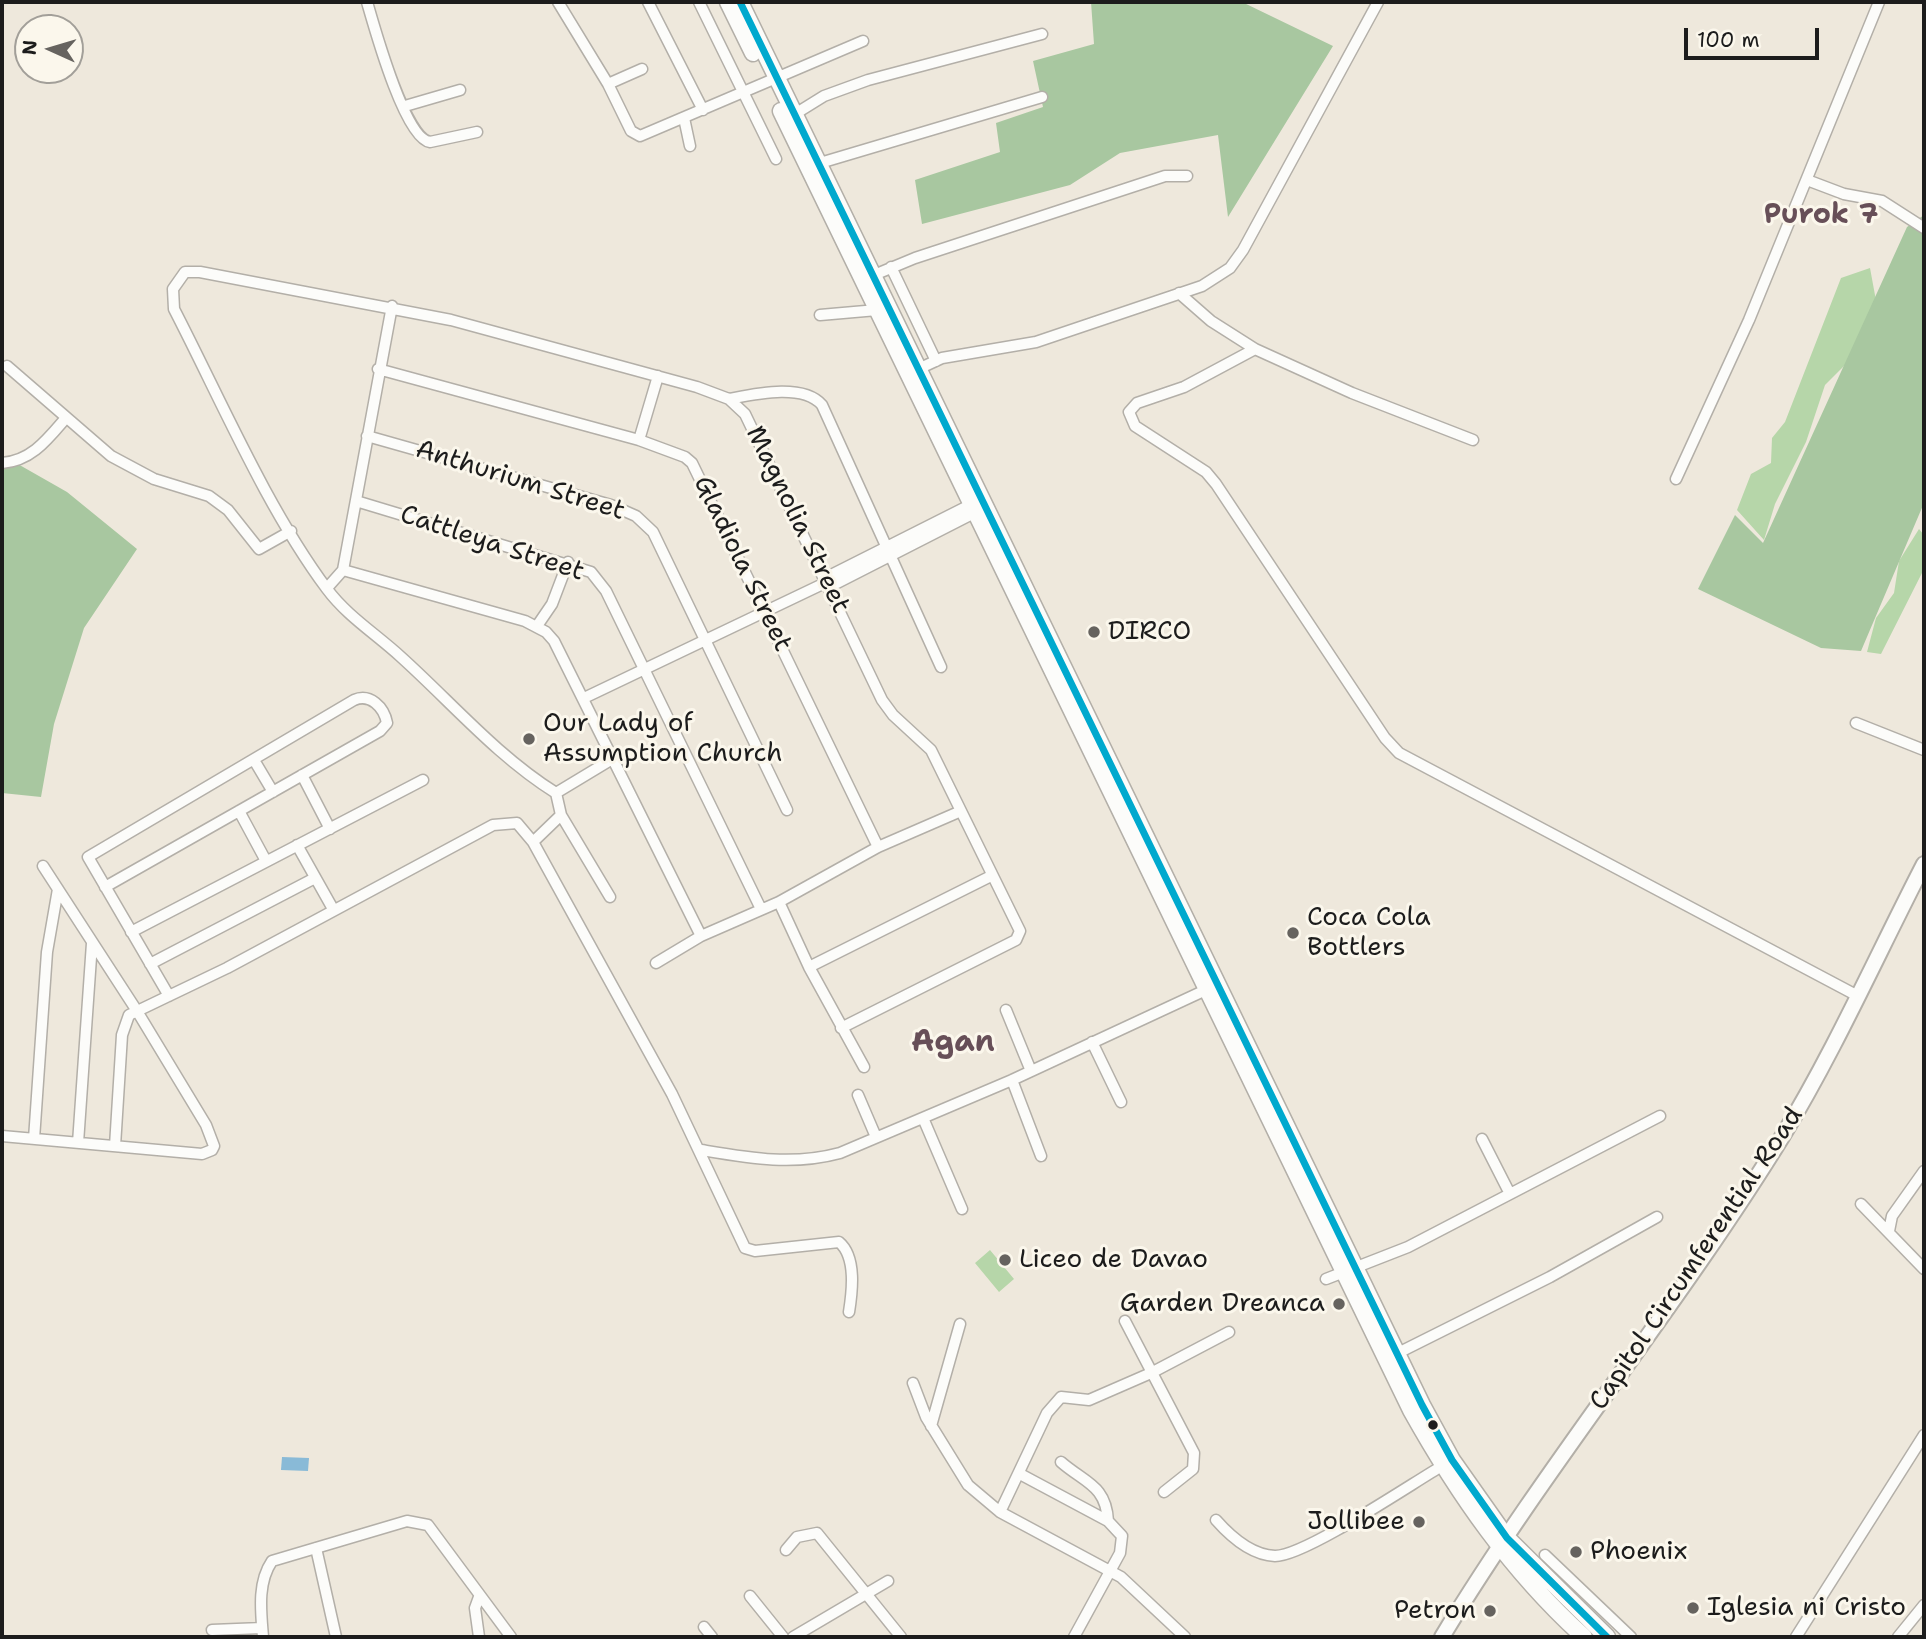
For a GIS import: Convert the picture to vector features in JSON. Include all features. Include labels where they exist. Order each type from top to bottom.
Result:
[{"type":"highway","points":[[728,2],[772,80],[795,114],[820,163],[874,275],[913,371],[1349,1272],[1411,1410],[1442,1465],[1504,1543],[1568,1631],[1584,1637]]},
{"type":"highway","points":[[740,2],[772,80],[877,310],[913,371]]},
{"type":"highway","points":[[1349,1272],[1452,1460],[1504,1543],[1607,1637]]},
{"type":"main road","name":"Capitol Circumferential Road","points":[[1442,1637],[1772,1152],[1924,864]]},
{"type":"street","points":[[367,2],[389,76],[416,134],[424,141],[477,132]]},
{"type":"street","points":[[558,2],[636,135],[647,134],[863,41]]},
{"type":"street","points":[[648,2],[703,110]]},
{"type":"street","points":[[699,2],[776,159]]},
{"type":"street","points":[[913,371],[936,361],[973,351],[1036,342],[1178,293],[1217,278],[1230,268],[1243,250],[1378,2]]},
{"type":"street","points":[[1676,479],[1709,411],[1879,2]]},
{"type":"street","points":[[795,114],[824,96],[858,83],[1042,34]]},
{"type":"street","points":[[608,84],[642,69]]},
{"type":"street","points":[[405,106],[460,90]]},
{"type":"street","points":[[820,163],[1042,97]]},
{"type":"street","points":[[684,118],[690,146]]},
{"type":"street","points":[[874,275],[1165,176],[1187,176]]},
{"type":"street","points":[[1807,180],[1844,194],[1882,201],[1924,228]]},
{"type":"street","points":[[891,267],[936,361]]},
{"type":"street","name":"Magnolia Street","points":[[291,531],[174,309],[173,289],[179,278],[192,271],[392,306],[658,376],[730,398],[752,425],[882,700],[893,715],[931,750],[1020,931],[1016,940],[841,1028]]},
{"type":"street","points":[[1178,293],[1211,321],[1255,349],[1352,393],[1473,440]]},
{"type":"street","points":[[327,588],[343,570],[378,369],[392,306]]},
{"type":"street","points":[[820,315],[877,310]]},
{"type":"street","points":[[1255,349],[1184,387],[1137,403],[1129,417],[1135,426],[1195,464],[1216,484],[1392,746],[1420,765],[1856,995]]},
{"type":"street","points":[[7,366],[65,419],[111,456],[137,472],[209,496],[228,510],[259,549],[291,531],[327,588],[353,617],[401,657],[521,771],[556,793],[561,815],[610,897]]},
{"type":"street","name":"Gladiola Street","points":[[378,369],[639,440],[685,457],[692,463],[878,847]]},
{"type":"street","points":[[639,440],[658,376]]},
{"type":"street","points":[[730,398],[797,393],[817,399],[941,667]]},
{"type":"street","points":[[2,463],[15,461],[35,451],[65,419]]},
{"type":"street","name":"Anthurium Street","points":[[367,436],[611,505],[636,516],[653,532],[787,810]]},
{"type":"street","name":"Cattleya Street","points":[[356,501],[568,562],[591,572],[599,582],[645,671],[761,909]]},
{"type":"street","points":[[583,698],[645,671],[828,582],[833,574],[887,552],[977,506]]},
{"type":"street","points":[[537,626],[552,604],[568,562]]},
{"type":"street","points":[[343,570],[537,626],[554,641],[701,936]]},
{"type":"street","points":[[105,887],[384,728],[387,718],[371,699],[364,697],[354,700],[88,857],[105,887],[131,932],[169,996]]},
{"type":"street","points":[[1856,723],[1924,750]]},
{"type":"street","points":[[556,793],[614,758]]},
{"type":"street","points":[[254,760],[273,792]]},
{"type":"street","points":[[302,775],[330,828]]},
{"type":"street","points":[[131,932],[423,780]]},
{"type":"street","points":[[239,811],[266,862]]},
{"type":"street","points":[[656,963],[701,936],[779,902],[878,847],[961,811]]},
{"type":"street","points":[[533,842],[561,815]]},
{"type":"street","points":[[115,1146],[122,1035],[125,1023],[137,1011],[227,968],[500,822],[517,823],[533,842],[701,1150],[750,1251],[834,1241],[843,1246],[851,1278],[849,1312]]},
{"type":"street","points":[[297,845],[333,909]]},
{"type":"street","points":[[2,1136],[202,1154],[212,1150],[214,1146],[213,1138],[137,1011],[43,866]]},
{"type":"street","points":[[809,967],[991,876]]},
{"type":"street","points":[[150,964],[315,878]]},
{"type":"street","points":[[34,1139],[47,952],[58,889]]},
{"type":"street","points":[[779,902],[809,967],[864,1067]]},
{"type":"street","points":[[54,908],[67,903]]},
{"type":"street","points":[[78,1143],[92,943]]},
{"type":"street","points":[[701,1150],[757,1159],[810,1161],[840,1153],[1012,1080],[1211,988]]},
{"type":"street","points":[[1006,1010],[1031,1070]]},
{"type":"street","points":[[1092,1042],[1121,1102]]},
{"type":"street","points":[[1012,1080],[1041,1156]]},
{"type":"street","points":[[858,1095],[876,1137]]},
{"type":"street","points":[[1326,1279],[1418,1242],[1508,1192],[1660,1116]]},
{"type":"street","points":[[923,1118],[962,1209]]},
{"type":"street","points":[[1482,1139],[1508,1192]]},
{"type":"street","points":[[1889,1231],[1892,1216],[1924,1171]]},
{"type":"street","points":[[1861,1204],[1924,1269]]},
{"type":"street","points":[[1396,1354],[1550,1277],[1657,1217]]},
{"type":"street","points":[[1125,1321],[1194,1453],[1195,1462],[1188,1476],[1164,1492]]},
{"type":"street","points":[[931,1426],[960,1324]]},
{"type":"street","points":[[1000,1511],[1047,1413],[1061,1397],[1089,1400],[1151,1373],[1229,1332]]},
{"type":"street","points":[[913,1383],[931,1426],[968,1485],[1000,1511],[1109,1572],[1142,1595],[1185,1637]]},
{"type":"street","points":[[1796,1637],[1924,1435]]},
{"type":"street","points":[[1061,1462],[1098,1489],[1106,1501],[1108,1521]]},
{"type":"street","points":[[1216,1520],[1252,1550],[1265,1555],[1286,1554],[1334,1531],[1442,1465]]},
{"type":"street","points":[[1020,1474],[1108,1521],[1122,1536],[1120,1553],[1074,1637]]},
{"type":"street","points":[[212,1630],[263,1633],[264,1573],[272,1561],[281,1556],[407,1521],[419,1521],[428,1525],[511,1637]]},
{"type":"street","points":[[786,1550],[797,1537],[817,1533],[901,1637]]},
{"type":"street","points":[[316,1548],[336,1637]]},
{"type":"street","points":[[1545,1555],[1630,1637]]},
{"type":"street","points":[[793,1637],[806,1635],[888,1581]]},
{"type":"street","points":[[750,1596],[783,1637]]},
{"type":"street","points":[[478,1637],[475,1615],[479,1597]]},
{"type":"street","points":[[1898,1637],[1924,1605]]},
{"type":"street","points":[[475,1615],[491,1612]]},
{"type":"street","points":[[704,1627],[712,1637]]},
{"type":"green space","points":[[1091,2],[1242,2],[1333,46],[1228,217],[1218,135],[1120,153],[1070,185],[922,224],[915,180],[1000,152],[996,123],[1043,107],[1033,61],[1094,44]]},
{"type":"green space","points":[[1924,215],[1924,503],[1861,651],[1821,648],[1698,589],[1735,515],[1763,543],[1907,227]]},
{"type":"green space","points":[[1870,268],[1877,306],[1849,361],[1825,385],[1806,442],[1775,504],[1764,540],[1737,510],[1751,474],[1771,463],[1772,438],[1785,422],[1841,278]]},
{"type":"green space","points":[[2,455],[67,492],[137,549],[84,628],[54,724],[41,797],[2,793]]},
{"type":"green space","points":[[1919,529],[1924,535],[1924,569],[1881,654],[1867,652],[1876,618],[1894,593],[1899,561]]},
{"type":"green space","points":[[990,1250],[1014,1279],[999,1292],[975,1263]]},
{"type":"water","points":[[282,1457],[309,1458],[308,1471],[281,1470]]},
{"type":"transit line","points":[[740,2],[1422,1405],[1452,1460],[1507,1538],[1607,1637]]},
{"type":"place","name":"DIRCO","points":[[1094,632]]},
{"type":"place","name":"Our Lady of Assumption Church","points":[[529,739]]},
{"type":"place","name":"Coca Cola Bottlers","points":[[1293,933]]},
{"type":"place","name":"Liceo de Davao","points":[[1005,1260]]},
{"type":"place","name":"Garden Dreanca","points":[[1339,1304]]},
{"type":"place","name":"Jollibee","points":[[1419,1522]]},
{"type":"place","name":"Phoenix","points":[[1576,1552]]},
{"type":"place","name":"Iglesia ni Cristo","points":[[1693,1608]]},
{"type":"place","name":"Petron","points":[[1490,1611]]},
{"type":"district","name":"Purok 7","points":[[1821,216]]},
{"type":"district","name":"Agan","points":[[953,1043]]}]
